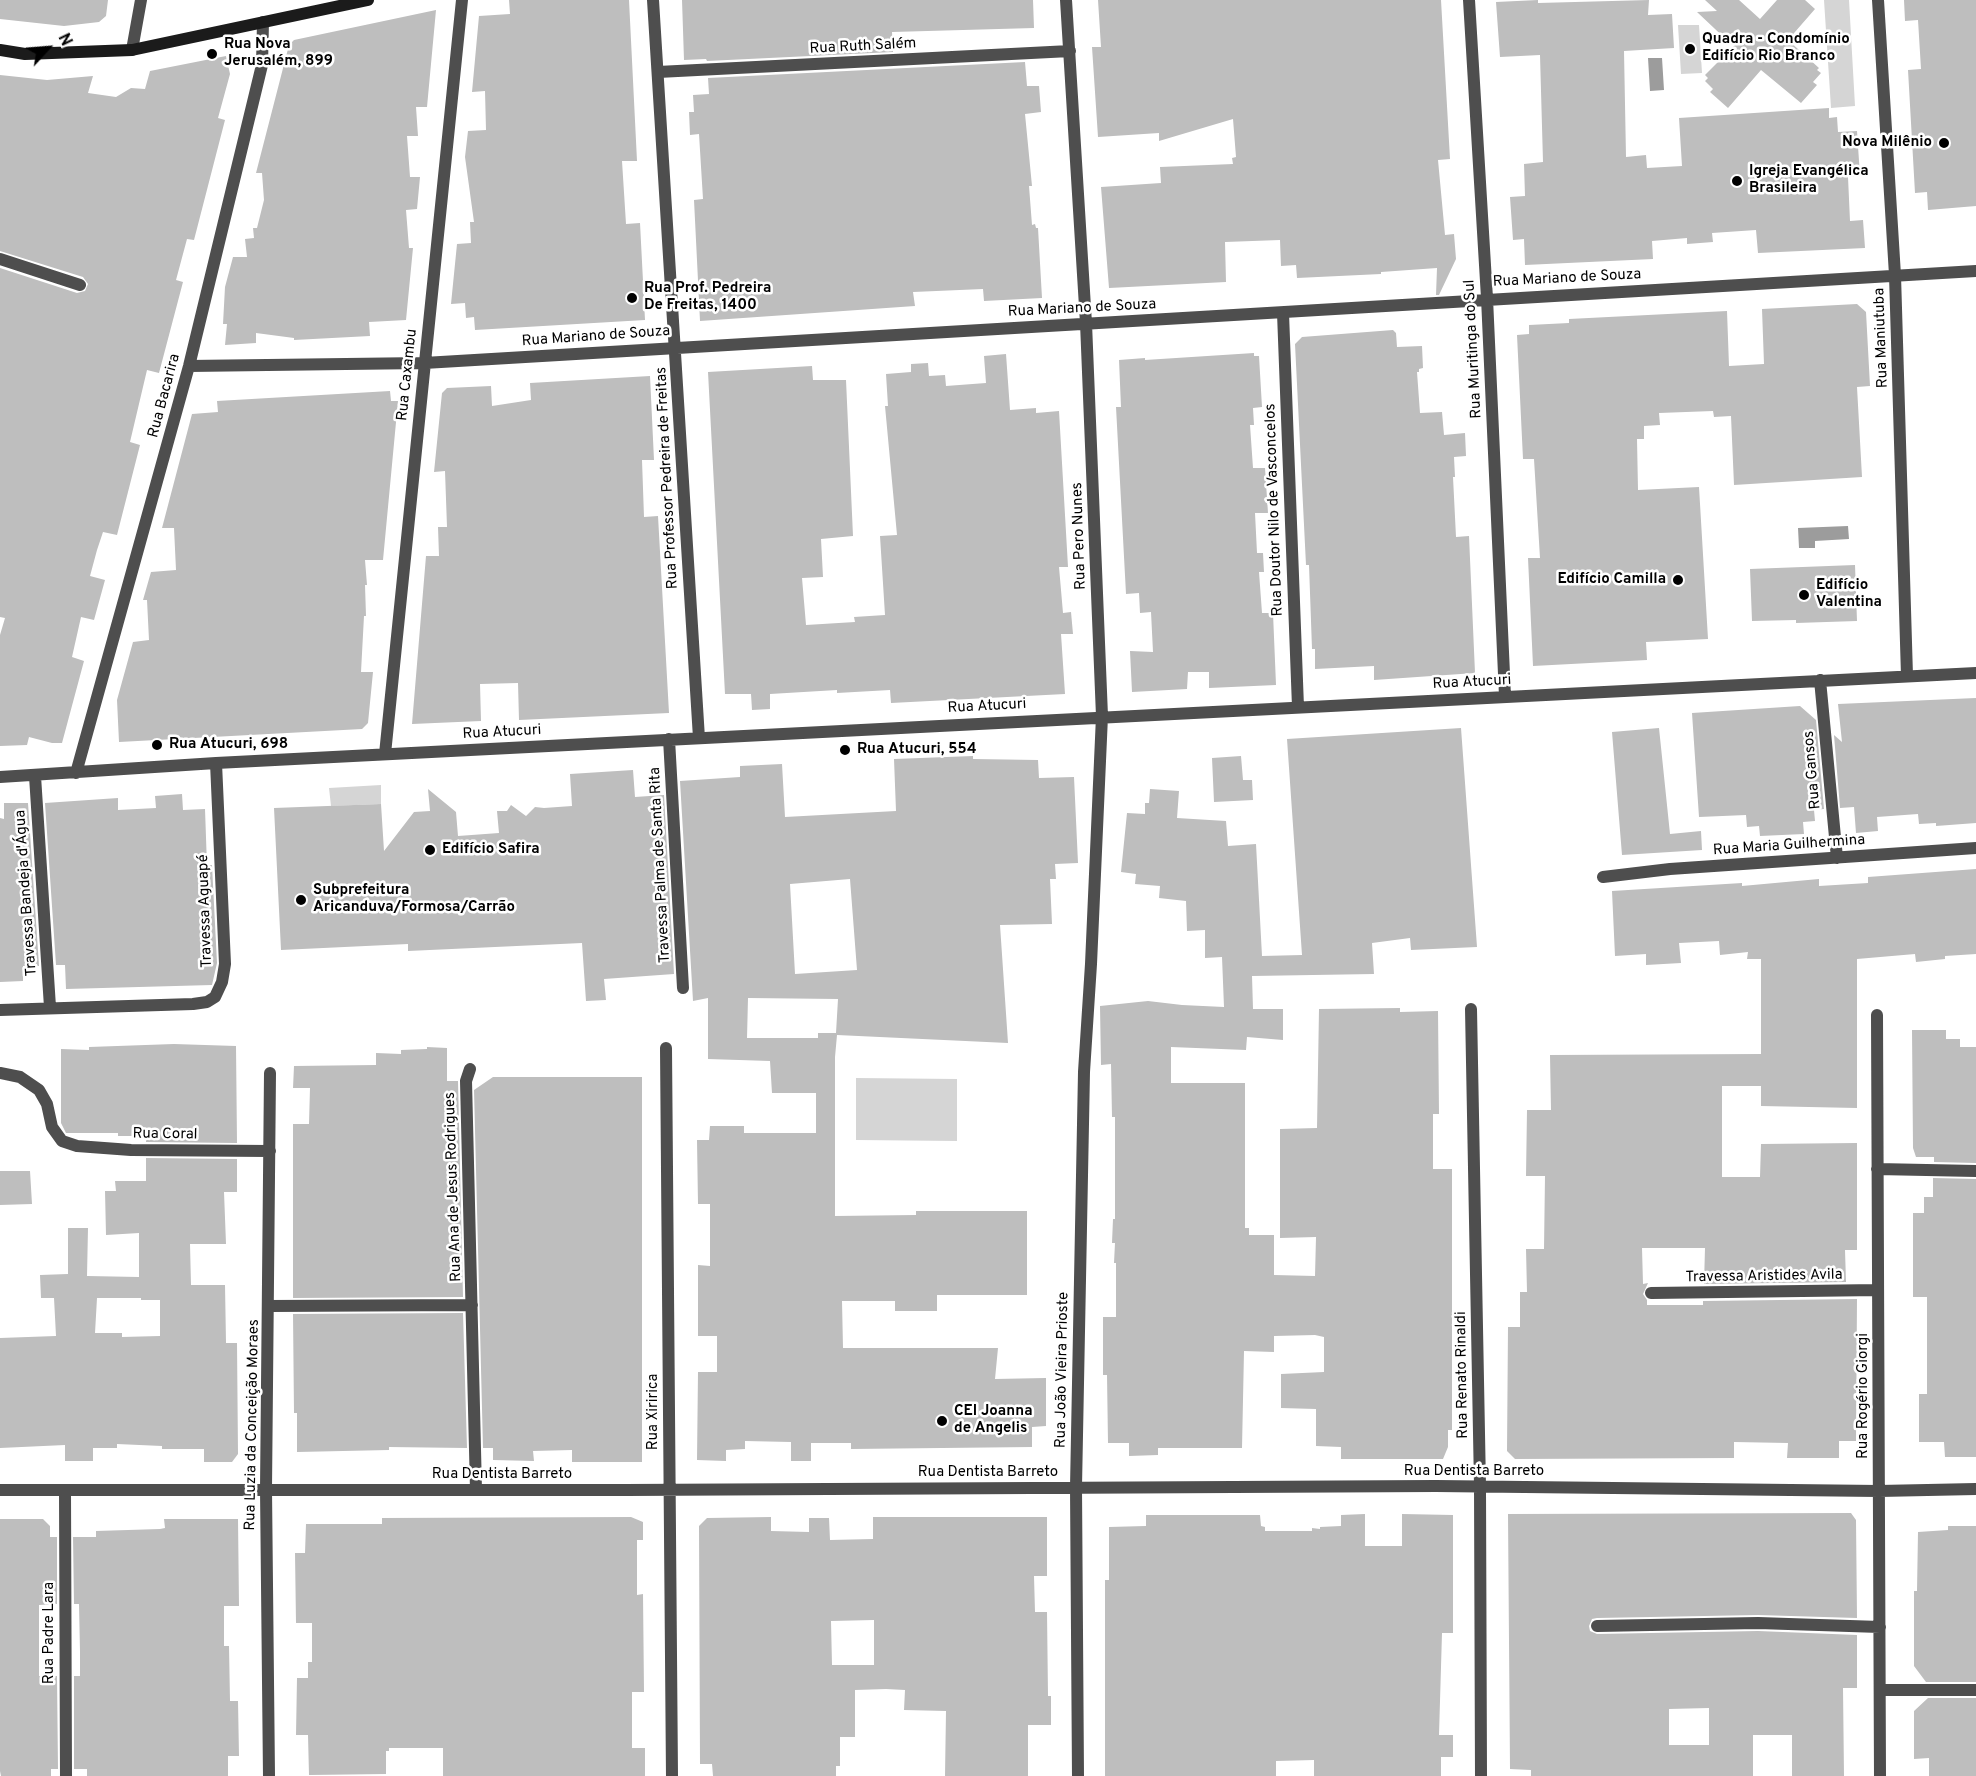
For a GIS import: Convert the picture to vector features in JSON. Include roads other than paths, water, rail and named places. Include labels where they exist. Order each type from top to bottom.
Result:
[{"type":"street","points":[[132,50],[141,0]]},
{"type":"street","points":[[0,50],[25,54],[132,50],[368,0]]},
{"type":"street","name":"Rua Caxambu","points":[[385,754],[462,0]]},
{"type":"street","name":"Rua Professor Pedreira de Freitas","points":[[653,0],[699,738]]},
{"type":"street","name":"Rua Pero Nunes","points":[[1066,0],[1086,323],[1102,716],[1084,1072]]},
{"type":"street","name":"Rua Muritinga do Sul","points":[[1468,0],[1487,298],[1505,696]]},
{"type":"street","name":"Rua Maniutuba","points":[[1878,0],[1895,275],[1907,676]]},
{"type":"street","name":"Rua Bacarira","points":[[76,773],[189,366],[262,65],[263,22]]},
{"type":"street","name":"Rua Ruth Salém","points":[[658,72],[1070,51]]},
{"type":"street","points":[[0,260],[80,285]]},
{"type":"street","name":"Rua Mariano de Souza","points":[[189,366],[424,363],[1283,313],[1487,298],[1976,271]]},
{"type":"street","name":"Rua Doutor Nilo de Vasconcelos","points":[[1283,313],[1298,707]]},
{"type":"street","name":"Rua Atucuri","points":[[0,777],[216,763],[1102,716],[1976,673]]},
{"type":"street","name":"Rua Gansos","points":[[1820,680],[1837,858]]},
{"type":"street","name":"Travessa Palma de Santa Rita","points":[[669,739],[682,988]]},
{"type":"street","name":"Travessa Aguapé","points":[[50,1007],[193,1004],[205,1003],[215,997],[222,982],[225,964],[216,763]]},
{"type":"street","name":"Travessa Bandeja d'Água","points":[[35,776],[50,1007]]},
{"type":"street","name":"Rua Maria Guilhermina","points":[[1603,877],[1670,869],[1976,848]]},
{"type":"street","points":[[0,1010],[50,1007]]},
{"type":"street","name":"Rua Renato Rinaldi","points":[[1471,1009],[1480,1486],[1481,1776]]},
{"type":"street","name":"Rua Rogério Giorgi","points":[[1877,1015],[1880,1776]]},
{"type":"street","name":"Rua Xiririca","points":[[666,1048],[672,1776]]},
{"type":"street","name":"Rua Ana de Jesus Rodrigues","points":[[470,1069],[466,1081],[476,1490]]},
{"type":"street","name":"Rua João Vieira Prioste","points":[[1078,1776],[1076,1487],[1084,1072]]},
{"type":"street","name":"Rua Coral","points":[[0,1073],[20,1077],[39,1090],[47,1104],[52,1127],[62,1141],[77,1146],[131,1150],[270,1151]]},
{"type":"street","name":"Rua Luzia da Conceição Moraes","points":[[268,1776],[266,1489],[270,1073]]},
{"type":"street","points":[[1877,1169],[1976,1171]]},
{"type":"street","name":"Travessa Aristides Avila","points":[[1651,1293],[1878,1290]]},
{"type":"street","points":[[269,1306],[472,1305]]},
{"type":"street","name":"Rua Dentista Barreto","points":[[0,1490],[670,1490],[1480,1486],[1879,1491],[1976,1489]]},
{"type":"street","name":"Rua Padre Lara","points":[[64,1490],[66,1776]]},
{"type":"street","points":[[1597,1626],[1758,1623],[1880,1627]]},
{"type":"street","points":[[1880,1690],[1976,1689]]},
{"type":"place","name":"Quadra - Condomínio Edifício Rio Branco","points":[[1690,49]]},
{"type":"place","name":"Rua Nova Jerusalém, 899","points":[[212,54]]},
{"type":"place","name":"Nova Milênio","points":[[1944,143]]},
{"type":"place","name":"Igreja Evangélica Brasileira","points":[[1737,181]]},
{"type":"place","name":"Rua Prof. Pedreira De Freitas, 1400","points":[[632,298]]},
{"type":"place","name":"Edifício Camilla","points":[[1678,580]]},
{"type":"place","name":"Edifício Valentina","points":[[1804,595]]},
{"type":"place","name":"Rua Atucuri, 698","points":[[157,745]]},
{"type":"place","name":"Rua Atucuri, 554","points":[[845,750]]},
{"type":"place","name":"Edifício Safira","points":[[430,850]]},
{"type":"place","name":"Subprefeitura Aricanduva/Formosa/Carrão","points":[[301,900]]},
{"type":"place","name":"CEI Joanna de Angelis","points":[[942,1421]]}]
